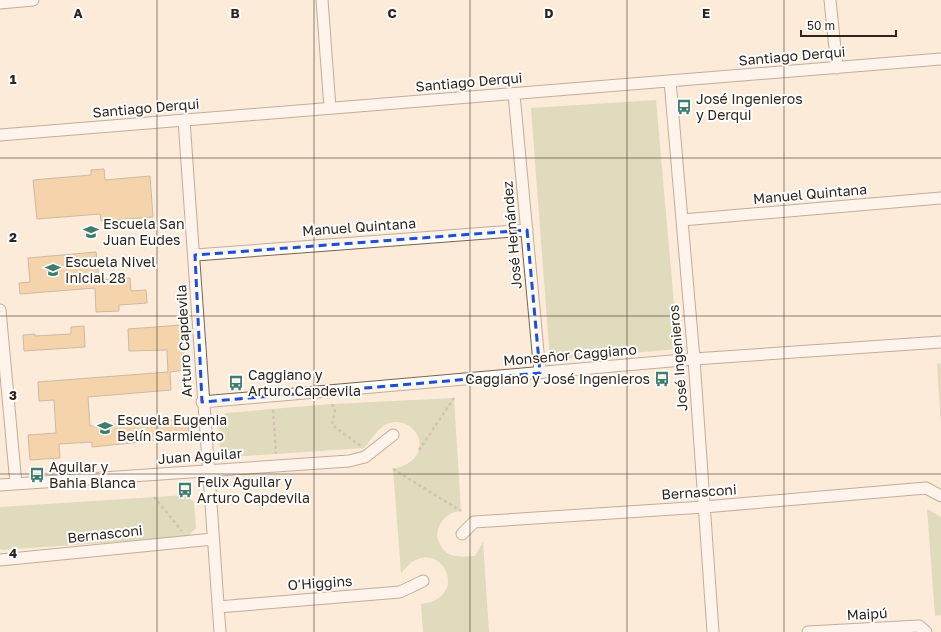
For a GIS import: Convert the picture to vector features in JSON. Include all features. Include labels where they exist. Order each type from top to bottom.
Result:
[{"type":"street","points":[[0,3],[33,0]]},
{"type":"street","points":[[322,0],[330,108]]},
{"type":"street","points":[[830,0],[837,68]]},
{"type":"street","name":"Santiago Derqui","points":[[0,135],[941,59]]},
{"type":"street","name":"José Ingenieros","points":[[670,81],[694,359],[712,632]]},
{"type":"street","name":"José Hernández","points":[[514,94],[540,373]]},
{"type":"street","name":"Arturo Capdevila","points":[[184,120],[195,255],[202,402],[220,632]]},
{"type":"street","name":"Manuel Quintana","points":[[682,220],[941,198]]},
{"type":"street","name":"Manuel Quintana","points":[[195,255],[527,230]]},
{"type":"street","points":[[0,310],[2,347],[16,484]]},
{"type":"street","name":"Monseñor Caggiano","points":[[202,402],[694,359],[941,342]]},
{"type":"street","name":"Juan Aguilar","points":[[0,485],[349,461],[365,457],[394,435]]},
{"type":"street","name":"Bernasconi","points":[[462,534],[474,522],[704,507],[926,488],[941,496]]},
{"type":"street","name":"Bernasconi","points":[[0,560],[213,539]]},
{"type":"street","name":"O'Higgins","points":[[218,607],[400,592],[423,581]]},
{"type":"street","name":"Maipú","points":[[808,632],[919,626],[926,632]]},
{"type":"path","points":[[419,450],[454,398]]},
{"type":"path","points":[[332,404],[335,411],[332,425],[364,448]]},
{"type":"path","points":[[272,410],[276,454]]},
{"type":"path","points":[[393,469],[461,511]]},
{"type":"path","points":[[154,497],[187,537]]},
{"type":"highlighted area","points":[[527,230],[540,373],[202,402],[195,255]]},
{"type":"green space","points":[[656,100],[678,349],[550,360],[531,108]]},
{"type":"green space","points":[[941,363],[941,426],[937,364]]},
{"type":"green space","points":[[454,398],[461,511],[451,513],[441,522],[437,536],[443,549],[451,555],[456,556],[475,556],[483,542],[489,632],[423,632],[421,604],[436,600],[444,592],[448,583],[447,573],[442,565],[434,559],[424,558],[412,562],[401,573],[393,469],[408,463],[416,455],[420,446],[418,437],[413,429],[405,424],[396,422],[385,425],[376,433],[364,448],[230,457],[220,451],[218,422],[226,413],[332,404]]},
{"type":"green space","points":[[186,495],[194,502],[196,528],[187,537],[0,549],[0,507]]},
{"type":"green space","points":[[927,509],[941,517],[941,615],[935,616]]},
{"type":"building","points":[[104,169],[105,180],[150,176],[153,217],[101,221],[100,214],[37,219],[33,180],[91,175],[91,170]]},
{"type":"building","points":[[96,252],[99,280],[130,278],[131,291],[146,290],[147,303],[119,305],[119,311],[96,312],[95,288],[20,294],[19,283],[30,282],[28,258]]},
{"type":"building","points":[[182,325],[185,370],[170,372],[171,390],[88,397],[90,426],[188,419],[189,437],[92,447],[92,442],[59,444],[60,458],[30,460],[28,435],[56,433],[54,400],[39,401],[38,382],[168,372],[167,350],[129,351],[128,329]]},
{"type":"building","points":[[84,326],[85,347],[24,351],[23,335],[35,334],[35,336],[71,334],[71,327]]},
{"type":"place","name":"José Ingenieros y Derqui","points":[[684,107]]},
{"type":"place","name":"Escuela San Juan Eudes","points":[[91,232]]},
{"type":"place","name":"Escuela Nivel Inicial 28","points":[[53,270]]},
{"type":"place","name":"Caggiano y José Ingenieros","points":[[662,379]]},
{"type":"place","name":"Caggiano y Arturo Capdevila","points":[[236,383]]},
{"type":"place","name":"Escuela Eugenia Belín Sarmiento","points":[[105,428]]},
{"type":"place","name":"Aguilar y Bahia Blanca","points":[[37,475]]},
{"type":"place","name":"Felix Aguilar y Arturo Capdevila","points":[[185,490]]}]
